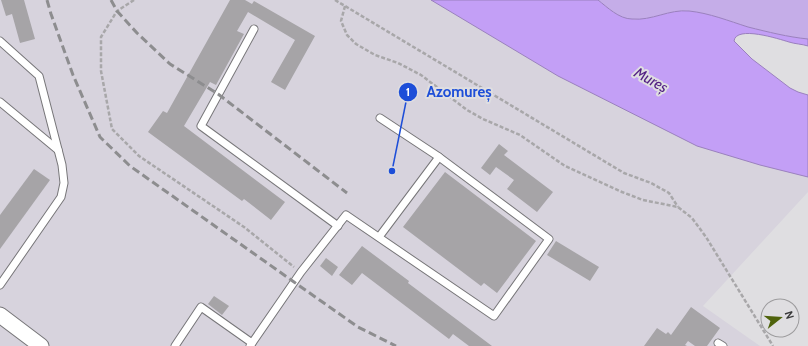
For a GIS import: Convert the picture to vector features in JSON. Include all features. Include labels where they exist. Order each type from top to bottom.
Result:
[{"type":"street","points":[[0,315],[42,346]]},
{"type":"lane","points":[[254,29],[201,126],[338,226]]},
{"type":"lane","points":[[0,40],[39,76],[62,165],[64,183],[61,197],[0,285]]},
{"type":"lane","points":[[0,102],[58,150]]},
{"type":"lane","points":[[175,346],[202,307],[251,345],[301,272],[346,215],[494,316],[549,238],[439,157],[380,118]]},
{"type":"lane","points":[[379,237],[439,157]]},
{"type":"path","points":[[134,0],[117,11],[102,37],[101,71],[112,129],[139,156],[244,227],[301,272]]},
{"type":"path","points":[[335,0],[624,172],[651,183],[669,193],[678,207],[692,218],[706,237],[773,346]]},
{"type":"path","points":[[345,6],[341,21],[347,35],[356,44],[375,55],[398,63],[421,75],[467,110],[483,119],[520,135],[565,166],[643,200],[678,207]]},
{"type":"shaded area","points":[[0,0],[431,0],[558,76],[697,146],[760,165],[808,177],[808,192],[703,306],[760,346],[0,346]]},
{"type":"shaded area","points":[[598,0],[808,0],[808,39],[763,31],[711,15],[689,11],[674,12],[639,19],[627,18],[622,17]]},
{"type":"water","name":"Mureș","points":[[431,0],[598,0],[622,17],[627,18],[639,19],[674,12],[689,11],[711,15],[763,31],[808,39],[808,46],[750,33],[737,36],[734,41],[752,59],[790,88],[808,95],[808,177],[760,165],[697,146],[558,76]]},
{"type":"building","points":[[1,0],[24,0],[35,39],[20,43],[12,14],[6,16]]},
{"type":"building","points":[[230,0],[245,0],[252,4],[254,1],[315,36],[285,90],[271,82],[295,40],[248,12],[237,31],[244,34],[216,85],[210,82],[184,126],[285,202],[271,220],[244,199],[242,201],[148,132],[163,111],[167,113]]},
{"type":"building","points":[[499,144],[508,151],[504,155],[553,192],[537,212],[507,189],[514,180],[496,167],[490,175],[481,168]]},
{"type":"building","points":[[34,169],[50,180],[0,249],[0,215]]},
{"type":"building","points":[[445,172],[536,241],[497,293],[484,283],[481,286],[403,227]]},
{"type":"building","points":[[556,241],[599,267],[590,281],[547,255]]},
{"type":"building","points":[[362,246],[409,281],[408,283],[492,346],[469,346],[453,334],[449,339],[362,273],[352,285],[339,275]]},
{"type":"building","points":[[326,258],[338,267],[332,276],[320,266]]},
{"type":"building","points":[[214,296],[229,306],[222,315],[208,304]]},
{"type":"building","points":[[691,307],[720,328],[707,346],[695,346],[688,341],[685,345],[687,346],[644,346],[657,328],[666,334],[668,332],[671,335]]},
{"type":"railway","points":[[47,0],[73,75],[100,137],[130,166],[294,282],[358,327],[396,346]]},
{"type":"railway","points":[[111,0],[117,11],[137,33],[170,64],[218,94],[347,193]]},
{"type":"place","name":"Azomureș","points":[[392,171]]}]
